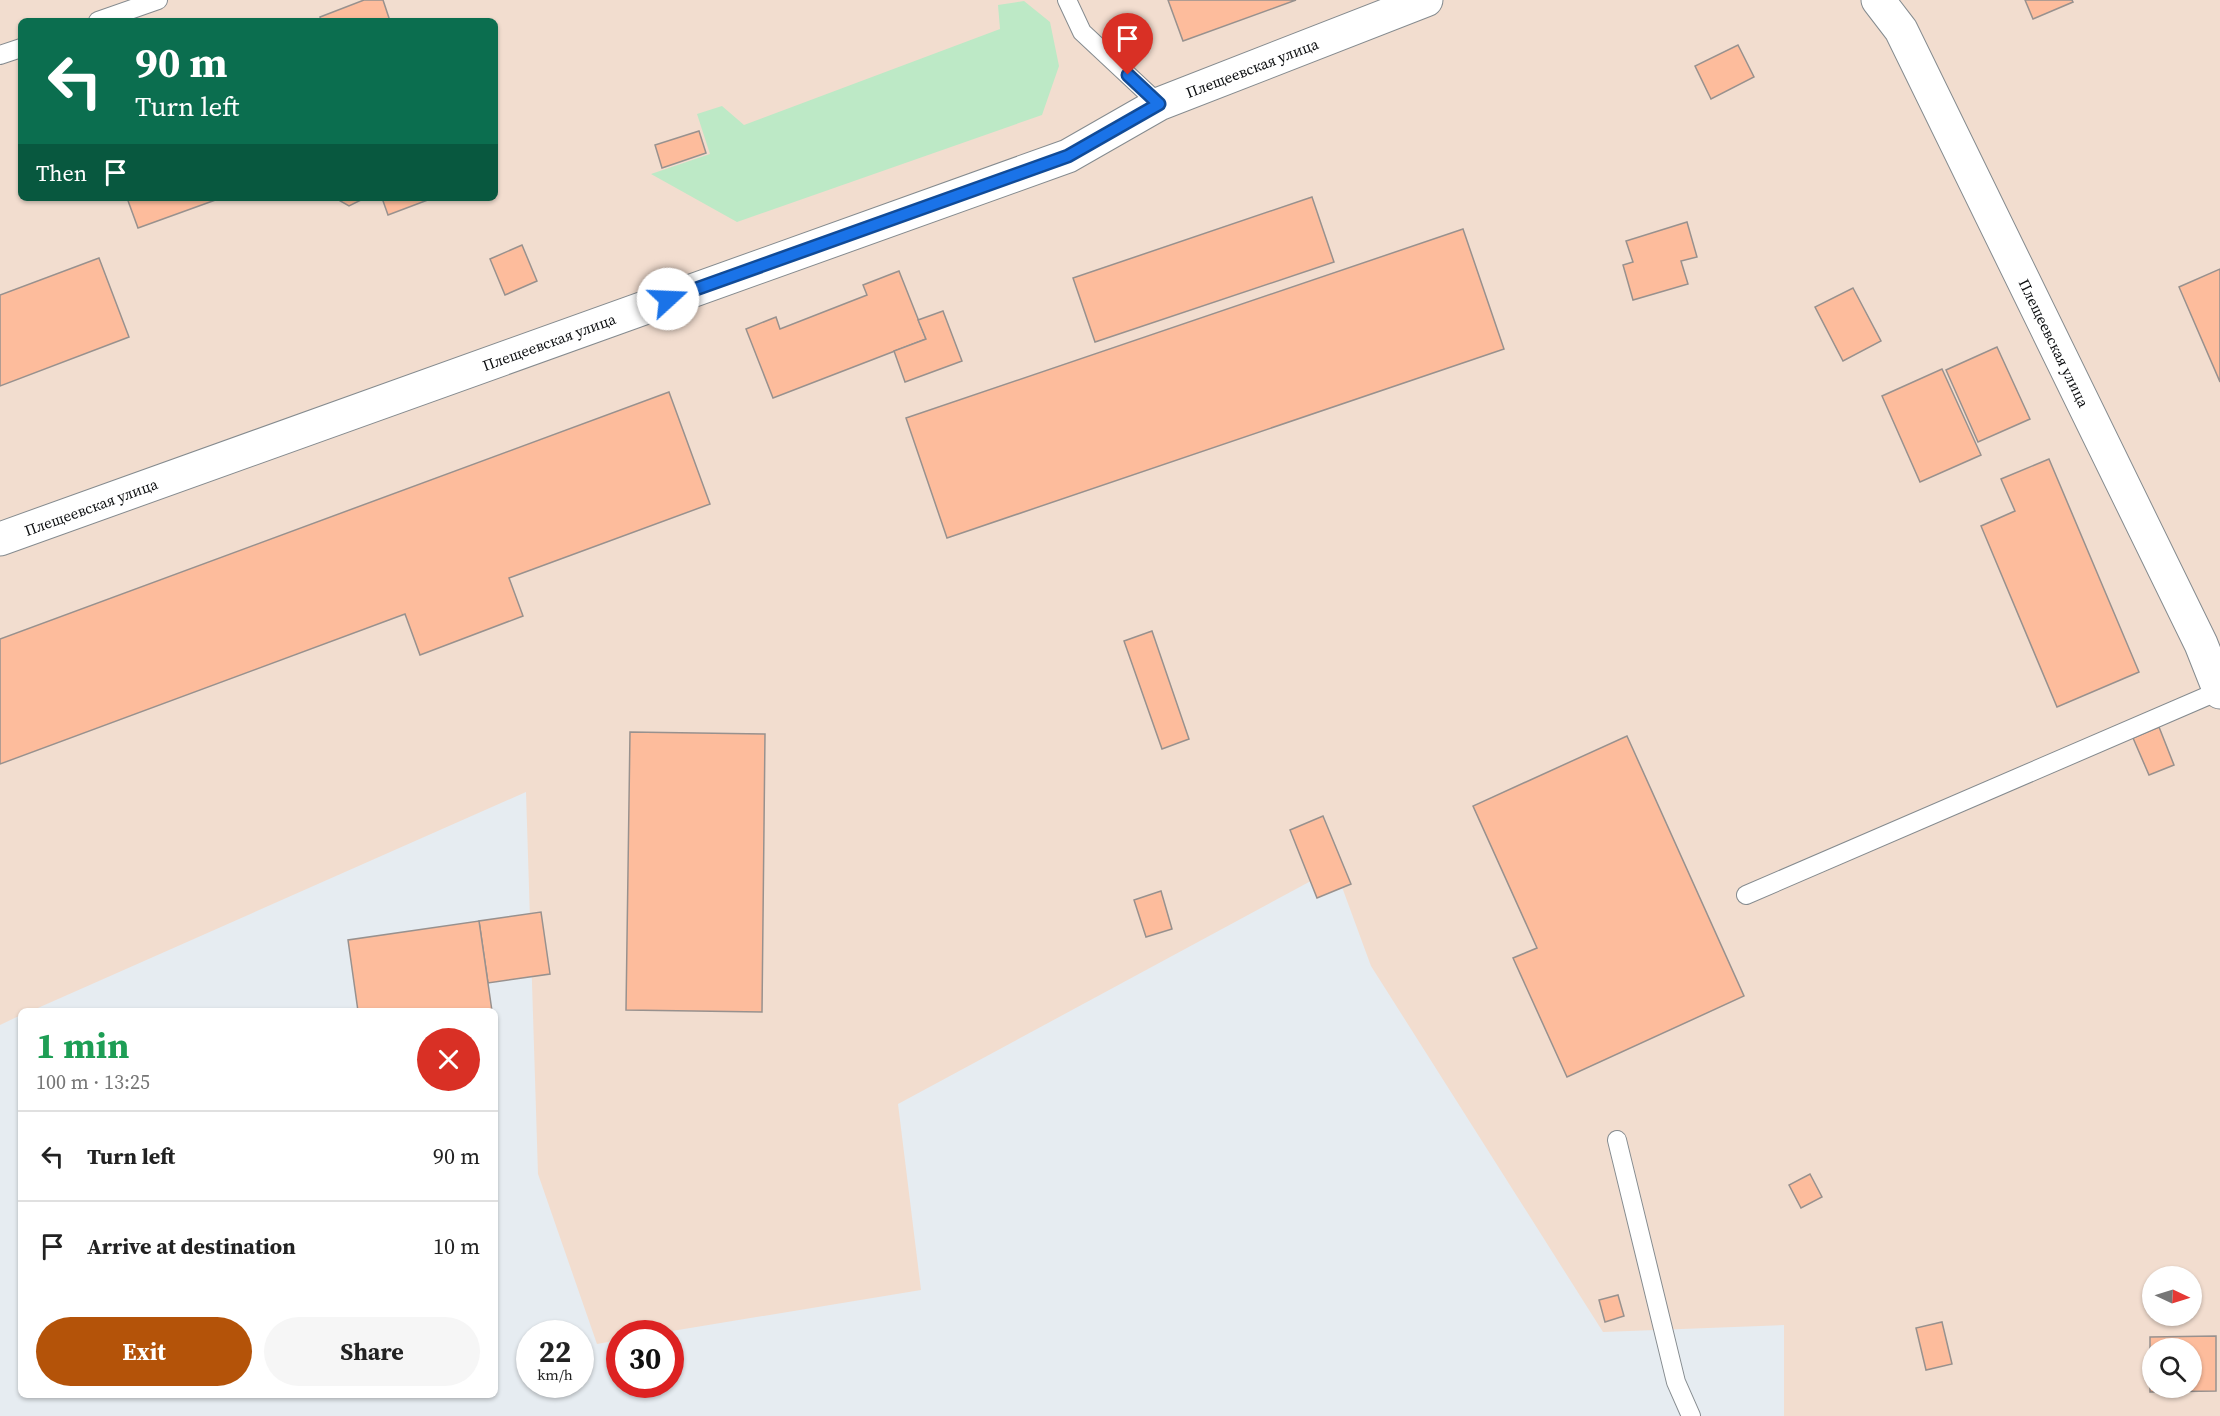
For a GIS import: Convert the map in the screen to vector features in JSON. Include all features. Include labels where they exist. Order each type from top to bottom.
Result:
[{"type":"street","name":"Плещеевская улица","points":[[0,539],[1068,156],[1159,104],[1426,0]]},
{"type":"street","name":"Плещеевская улица","points":[[1878,0],[1901,30],[2201,644],[2220,691]]},
{"type":"lane","points":[[107,18],[158,0]]},
{"type":"lane","points":[[1067,0],[1082,32],[1159,104]]},
{"type":"lane","points":[[1889,0],[1901,30]]},
{"type":"lane","points":[[0,55],[18,49]]},
{"type":"lane","points":[[1746,895],[2220,691]]},
{"type":"lane","points":[[1617,1140],[1676,1382],[1691,1416]]},
{"type":"shaded area","points":[[0,0],[2220,0],[2220,1416],[1784,1416],[1784,1325],[1603,1332],[1371,966],[1335,868],[898,1104],[921,1290],[684,1329],[684,1320],[606,1320],[606,1342],[597,1344],[594,1335],[594,1320],[589,1320],[538,1174],[526,792],[38,1008],[18,1008],[18,1016],[0,1025]]},
{"type":"green space","points":[[1024,1],[1050,22],[1059,66],[1042,115],[737,222],[651,174],[710,154],[697,114],[722,106],[744,125],[1000,29],[998,5]]},
{"type":"building","points":[[364,0],[383,0],[389,18],[320,18]]},
{"type":"building","points":[[1168,0],[1296,0],[1183,41]]},
{"type":"building","points":[[2025,0],[2072,0],[2073,2],[2033,19]]},
{"type":"building","points":[[1738,45],[1754,77],[1711,99],[1695,66]]},
{"type":"building","points":[[699,131],[706,153],[662,168],[655,145]]},
{"type":"building","points":[[1312,197],[1334,262],[1095,342],[1073,278]]},
{"type":"building","points":[[128,201],[213,201],[138,228]]},
{"type":"building","points":[[340,201],[359,201],[349,206]]},
{"type":"building","points":[[383,201],[425,201],[388,215]]},
{"type":"building","points":[[1687,222],[1697,257],[1681,261],[1688,284],[1633,300],[1623,265],[1633,262],[1626,241]]},
{"type":"building","points":[[1463,229],[1504,349],[947,538],[906,418]]},
{"type":"building","points":[[522,245],[537,281],[505,295],[490,259]]},
{"type":"building","points":[[99,258],[129,337],[0,386],[0,295]]},
{"type":"building","points":[[2220,269],[2220,382],[2179,287]]},
{"type":"building","points":[[899,271],[926,339],[773,398],[746,329],[776,317],[780,329],[867,295],[863,285]]},
{"type":"building","points":[[1853,288],[1881,341],[1843,361],[1815,307]]},
{"type":"building","points":[[943,311],[962,361],[905,382],[894,351],[926,339],[918,320]]},
{"type":"building","points":[[1997,347],[2030,419],[1978,442],[1946,370]]},
{"type":"building","points":[[1942,369],[1981,455],[1920,482],[1882,396]]},
{"type":"building","points":[[669,392],[710,504],[509,578],[523,616],[420,655],[405,614],[0,764],[0,639]]},
{"type":"building","points":[[2049,459],[2139,672],[2057,707],[1981,526],[2015,511],[2001,479]]},
{"type":"building","points":[[1152,631],[1189,739],[1162,749],[1124,641]]},
{"type":"building","points":[[2159,727],[2174,765],[2149,775],[2133,738]]},
{"type":"building","points":[[630,732],[765,734],[762,1012],[626,1010]]},
{"type":"building","points":[[1627,736],[1744,996],[1567,1077],[1513,958],[1537,948],[1473,806]]},
{"type":"building","points":[[1323,816],[1351,884],[1317,898],[1290,830]]},
{"type":"building","points":[[1161,891],[1172,929],[1146,937],[1134,900]]},
{"type":"building","points":[[541,912],[550,974],[488,983],[479,921]]},
{"type":"building","points":[[479,921],[492,1008],[358,1008],[348,940]]},
{"type":"building","points":[[1810,1174],[1822,1197],[1801,1208],[1789,1185]]},
{"type":"building","points":[[1618,1295],[1624,1316],[1605,1322],[1599,1300]]},
{"type":"building","points":[[1942,1322],[1952,1364],[1926,1370],[1916,1328]]},
{"type":"building","points":[[2216,1336],[2216,1391],[2202,1391],[2202,1338],[2150,1338]]},
{"type":"route","points":[[668,299],[1068,156],[1159,104],[1128,75]]}]
